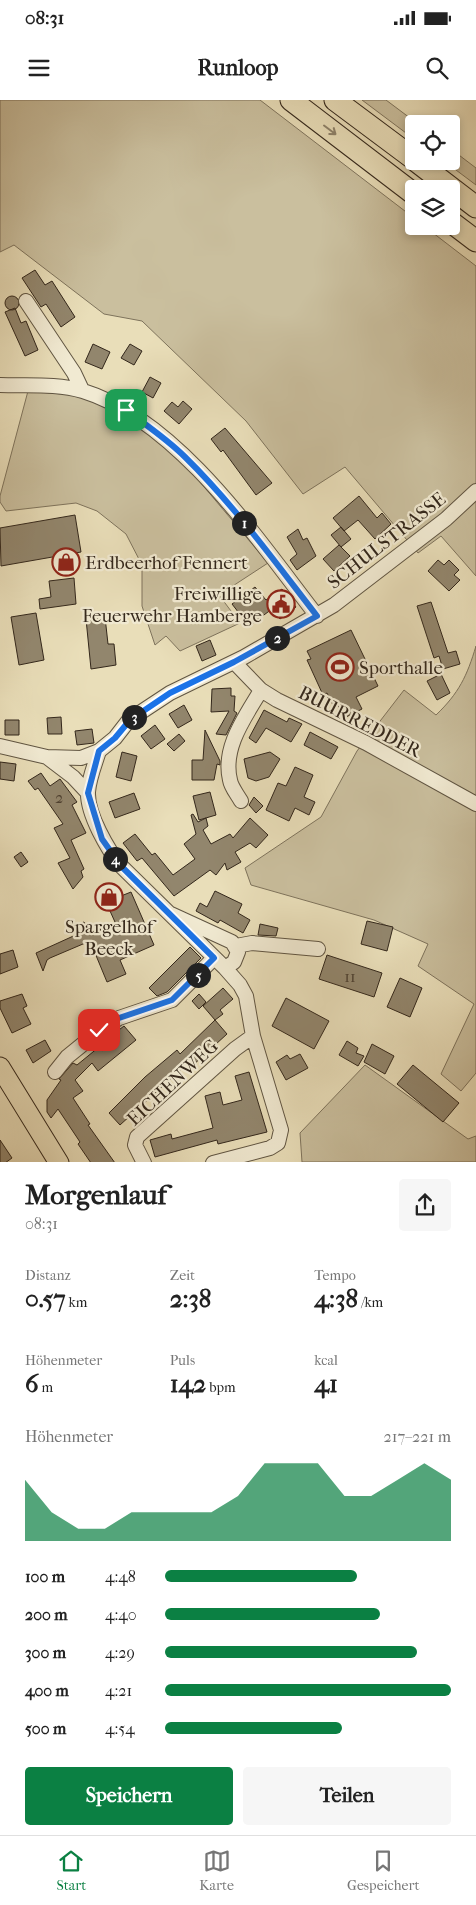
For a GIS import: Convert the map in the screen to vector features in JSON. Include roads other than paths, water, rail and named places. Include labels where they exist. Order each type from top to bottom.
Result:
[{"type":"highway","points":[[291,100],[405,187]]},
{"type":"highway","points":[[335,100],[405,152]]},
{"type":"highway","points":[[428,170],[476,206]]},
{"type":"highway","points":[[460,229],[476,241]]},
{"type":"main road","points":[[0,1067],[59,1162]]},
{"type":"street","points":[[26,301],[74,373],[82,390]]},
{"type":"street","points":[[0,385],[68,387],[82,390],[126,410],[163,437],[185,457],[256,537],[317,616]]},
{"type":"street","name":"SCHULSTRASSE","points":[[0,746],[47,757],[81,758],[99,751],[115,738],[130,720],[181,687],[234,662],[334,605],[446,519],[476,491]]},
{"type":"street","name":"BUURREDDER","points":[[234,662],[261,690],[366,743],[476,804]]},
{"type":"street","points":[[241,801],[230,782],[227,765],[229,753],[239,727],[261,690]]},
{"type":"street","points":[[99,751],[88,793],[95,820],[110,854],[225,968],[240,985],[246,996],[253,1036],[280,1126],[278,1143],[270,1148],[213,1162]]},
{"type":"street","points":[[47,757],[66,771],[88,793]]},
{"type":"street","points":[[170,914],[232,942],[238,952],[234,962],[225,968]]},
{"type":"street","points":[[236,946],[252,943],[318,949]]},
{"type":"street","points":[[55,1072],[67,1057],[99,1030],[119,1018],[172,1000],[214,958]]},
{"type":"street","name":"EICHENWEG","points":[[144,1162],[135,1145],[137,1137],[235,1049],[253,1036]]},
{"type":"place","name":"Erdbeerhof Fennert","points":[[66,562]]},
{"type":"place","name":"Freiwillige Feuerwehr Hamberge","points":[[281,604]]},
{"type":"place","name":"Sporthalle","points":[[340,667]]},
{"type":"place","name":"Spargelhof Beeck","points":[[109,897]]}]
